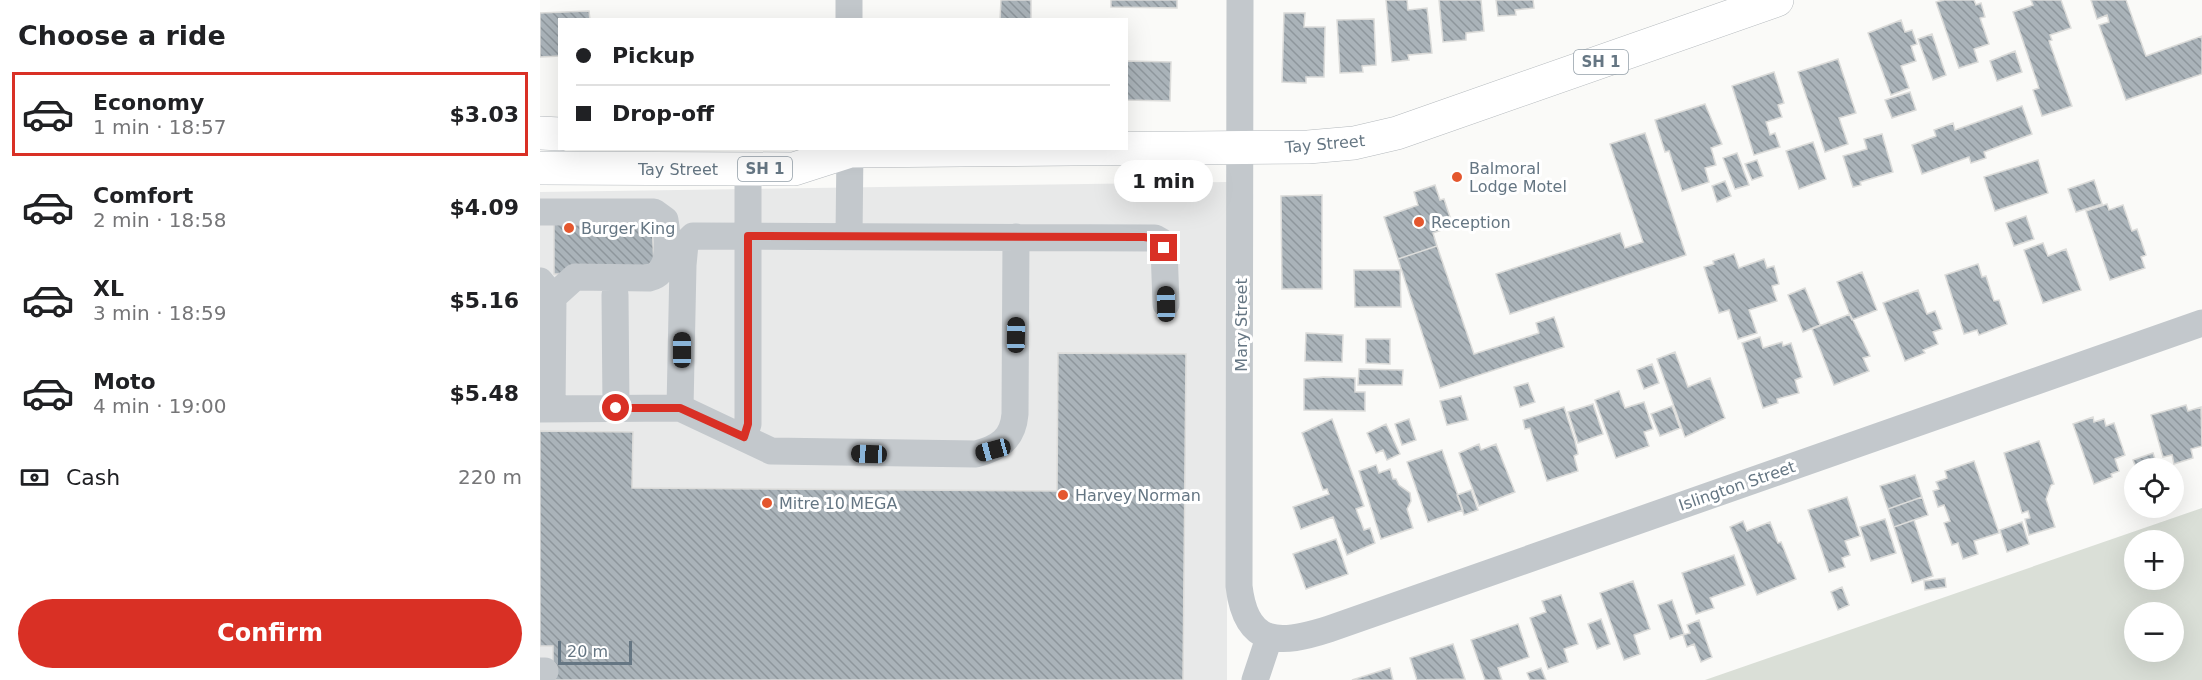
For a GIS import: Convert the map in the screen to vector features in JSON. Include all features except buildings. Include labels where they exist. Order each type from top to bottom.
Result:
[{"type":"highway","name":"Tay Street","points":[[1128,148],[1331,146],[1374,139],[1777,0]]},
{"type":"highway","points":[[540,133],[558,134]]},
{"type":"highway","name":"Tay Street","points":[[540,168],[794,169],[844,150]]},
{"type":"street","points":[[849,0],[849,18]]},
{"type":"street","name":"Mary Street","points":[[1240,0],[1239,586],[1247,621],[1258,633],[1269,638]]},
{"type":"street","points":[[847,150],[849,236]]},
{"type":"street","points":[[744,437],[748,424],[748,169]]},
{"type":"street","points":[[540,212],[572,210],[659,213],[665,220],[674,262],[680,408]]},
{"type":"street","points":[[1016,237],[1014,427],[1003,443],[993,450],[976,454],[765,450],[744,437],[680,408],[546,409],[547,289],[575,277],[654,277],[674,262],[693,236],[849,236],[1016,237],[1155,238],[1162,242],[1164,248],[1166,304]]},
{"type":"street","points":[[615,295],[616,408]]},
{"type":"street","name":"Islington Street","points":[[1269,638],[1296,639],[1329,629],[2202,323]]},
{"type":"street","points":[[1255,680],[1269,638]]},
{"type":"shaded area","points":[[1227,182],[1227,680],[540,680],[540,192]]},
{"type":"shaded area","points":[[2202,508],[2202,680],[1705,680],[2124,535],[2124,590],[2184,590],[2184,530],[2138,530],[2173,518],[2184,518],[2184,514]]},
{"type":"place","name":"Balmoral Lodge Motel","points":[[1457,177]]},
{"type":"place","name":"Reception","points":[[1419,222]]},
{"type":"place","name":"Burger King","points":[[569,228]]},
{"type":"place","name":"Harvey Norman","points":[[1063,495]]},
{"type":"place","name":"Mitre 10 MEGA","points":[[767,503]]},
{"type":"route","points":[[616,408],[680,408],[744,437],[748,424],[748,236],[1144,237],[1155,238],[1162,242],[1164,248]]}]
